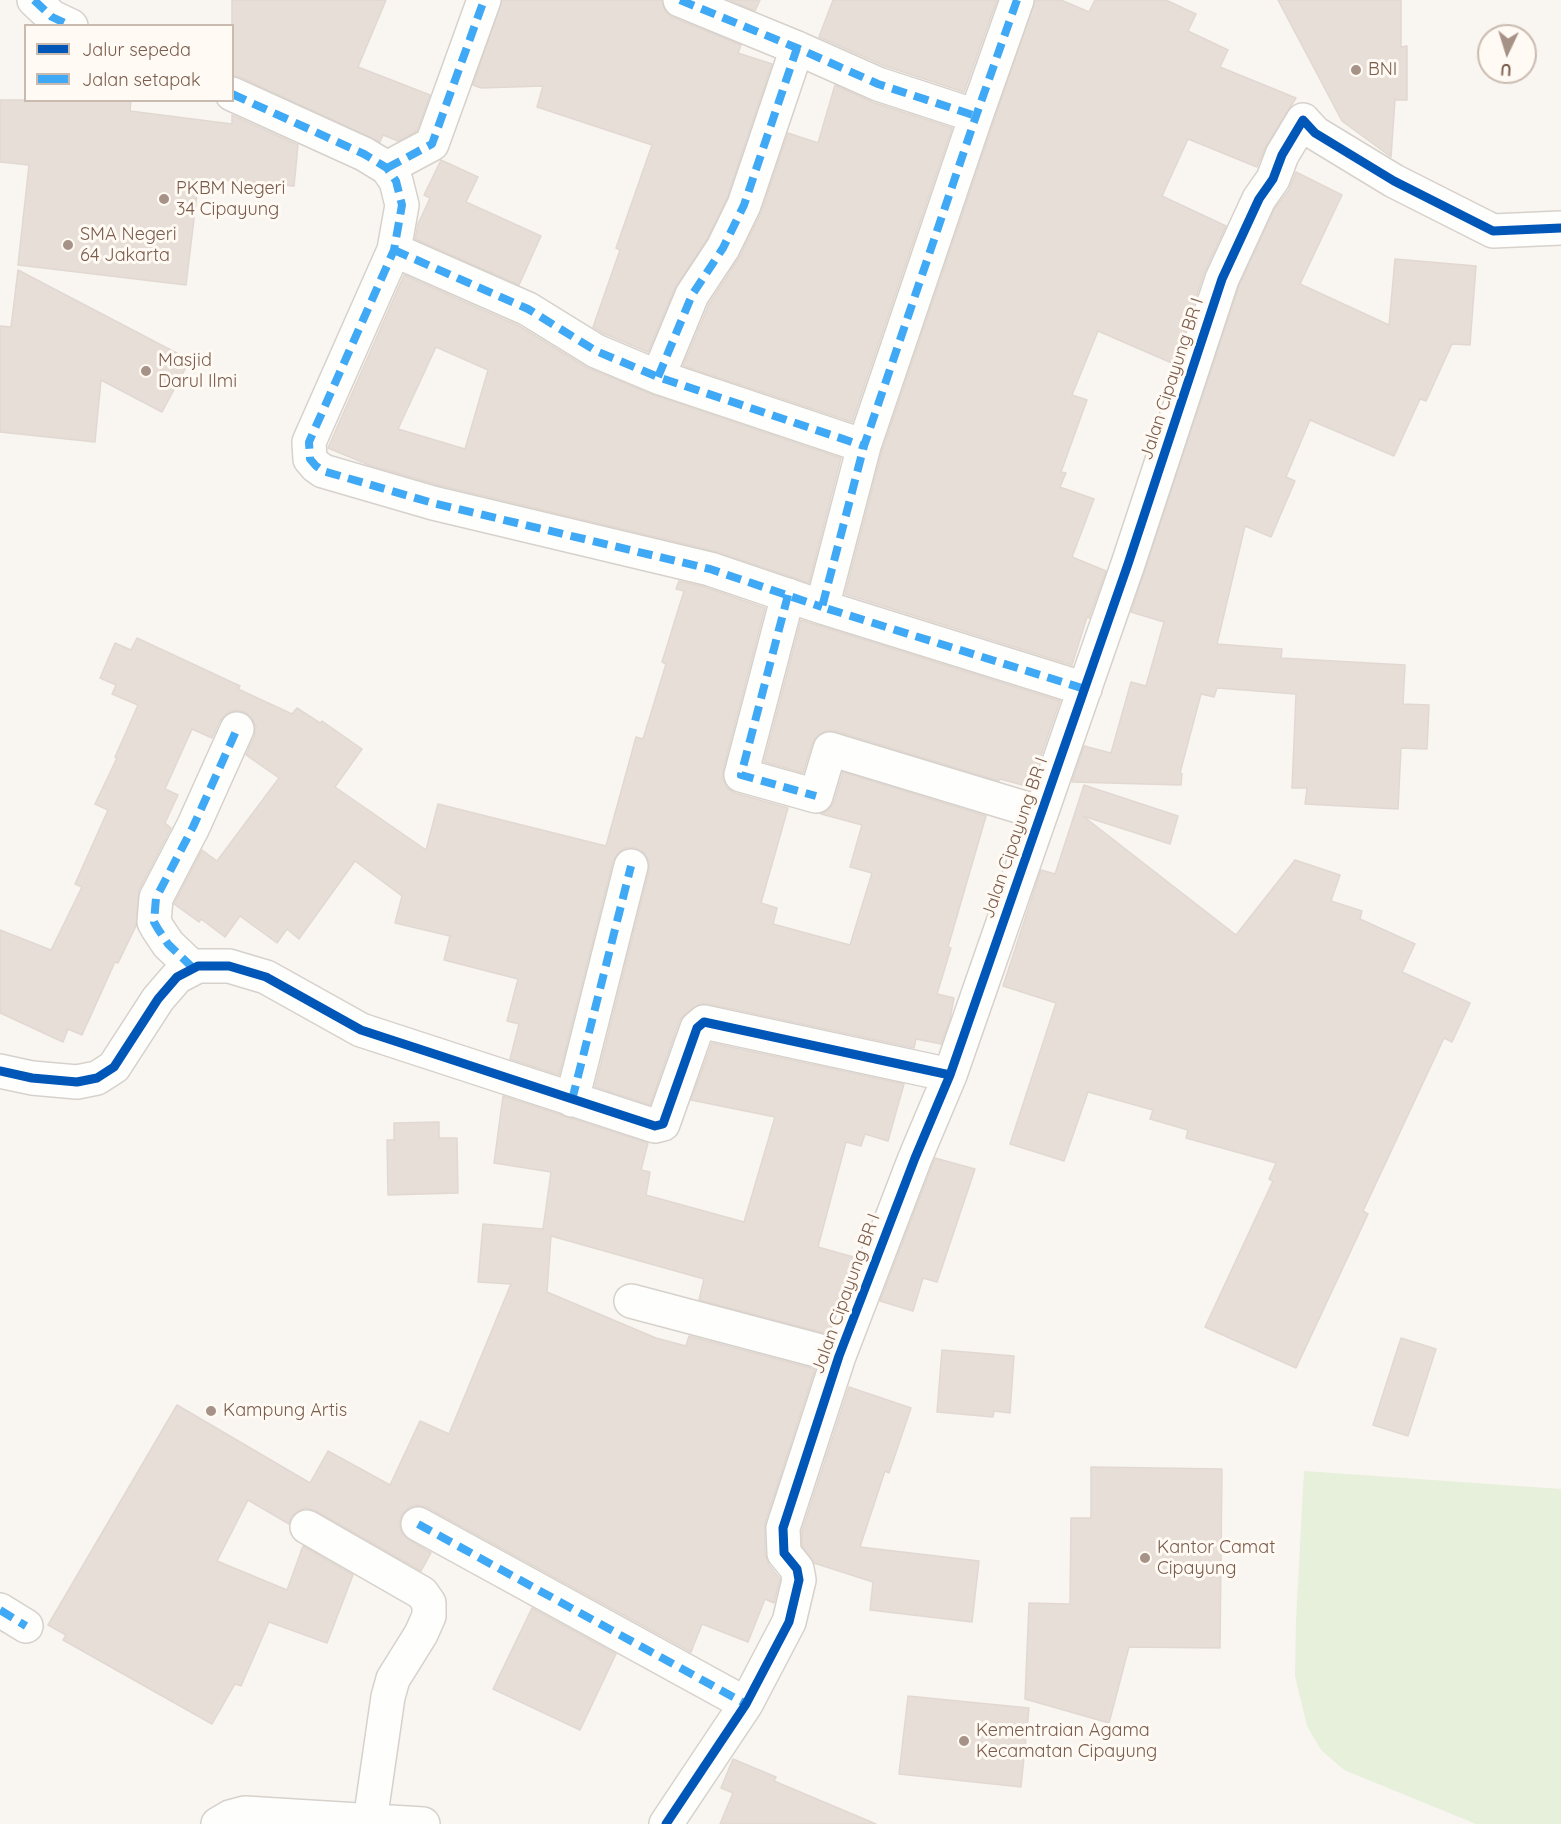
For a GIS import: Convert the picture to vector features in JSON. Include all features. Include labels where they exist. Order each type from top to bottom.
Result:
[{"type":"street","points":[[34,0],[52,17],[67,24]]},
{"type":"street","points":[[387,168],[432,144],[484,0]]},
{"type":"street","points":[[680,0],[798,48],[878,84],[976,116]]},
{"type":"street","points":[[822,606],[864,446],[1017,0]]},
{"type":"street","points":[[658,377],[692,295],[723,249],[744,205],[798,48]]},
{"type":"street","points":[[234,95],[364,154],[387,168],[396,181],[402,205],[394,250],[309,442],[310,459],[323,471],[433,503],[710,569],[1085,689]]},
{"type":"street","name":"Jalan Cipayung BR I","points":[[666,1824],[746,1704],[789,1622],[799,1580],[797,1569],[784,1553],[783,1528],[839,1356],[915,1158],[950,1075],[1085,689],[1222,279],[1259,199],[1273,179],[1282,155],[1303,120],[1315,133],[1394,181],[1493,231],[1561,228]]},
{"type":"street","points":[[394,250],[528,309],[596,351],[658,377],[864,446]]},
{"type":"street","points":[[788,595],[741,776],[816,796],[830,749],[1041,813]]},
{"type":"street","points":[[193,968],[168,944],[154,922],[156,898],[193,827],[237,729]]},
{"type":"street","points":[[572,1100],[631,866]]},
{"type":"street","points":[[0,1071],[32,1078],[77,1082],[97,1078],[114,1067],[158,999],[177,977],[198,966],[229,966],[266,977],[361,1030],[572,1100],[660,1126],[663,1124],[697,1028],[704,1022],[950,1075]]},
{"type":"street","points":[[631,1301],[839,1356]]},
{"type":"street","points":[[418,1524],[746,1704]]},
{"type":"street","points":[[307,1527],[422,1593],[429,1603],[429,1616],[421,1634],[393,1679],[388,1697],[370,1821]]},
{"type":"street","points":[[218,1824],[230,1817],[245,1813],[423,1824]]},
{"type":"green space","points":[[1304,1471],[1561,1489],[1561,1824],[1476,1824],[1344,1770],[1321,1750],[1307,1726],[1295,1676]]},
{"type":"building","points":[[232,0],[386,0],[358,67],[430,95],[417,131],[398,141],[383,135],[380,142],[234,76],[234,24],[232,24]]},
{"type":"building","points":[[502,0],[662,0],[665,11],[672,17],[741,45],[738,53],[772,64],[727,198],[707,239],[675,288],[648,352],[593,327],[620,250],[616,248],[652,145],[537,107],[543,86],[481,88],[473,85]]},
{"type":"building","points":[[729,0],[760,0],[755,11]]},
{"type":"building","points":[[833,0],[997,0],[964,92],[885,66],[819,37]]},
{"type":"building","points":[[1035,0],[1061,0],[1089,12],[1095,0],[1166,0],[1196,14],[1188,31],[1228,50],[1220,67],[1296,98],[1266,146],[1257,167],[1188,139],[1162,196],[1226,226],[1204,273],[1174,364],[1098,331],[1072,395],[1087,400],[1061,472],[1066,473],[1060,487],[1094,499],[1072,557],[1106,571],[1089,618],[1087,617],[1072,665],[845,594],[882,451]]},
{"type":"building","points":[[1278,0],[1401,0],[1401,47],[1407,46],[1407,100],[1395,100],[1391,157],[1342,121]]},
{"type":"building","points":[[835,85],[872,102],[952,128],[852,422],[683,366],[709,304],[739,258],[761,213],[788,133],[818,143]]},
{"type":"building","points":[[0,100],[131,102],[130,111],[232,124],[232,115],[298,145],[294,186],[199,178],[186,285],[18,265],[29,165],[0,162]]},
{"type":"building","points":[[441,160],[478,177],[466,202],[541,236],[519,285],[415,239],[418,224],[430,198],[424,195]]},
{"type":"building","points":[[1296,172],[1342,195],[1300,284],[1389,325],[1395,259],[1476,266],[1470,345],[1452,344],[1426,401],[1420,399],[1394,456],[1310,420],[1286,477],[1295,481],[1271,537],[1245,526],[1217,644],[1282,649],[1281,658],[1405,665],[1403,704],[1429,705],[1427,749],[1401,748],[1398,809],[1305,804],[1307,788],[1292,788],[1296,694],[1217,688],[1214,697],[1201,694],[1180,773],[1182,774],[1181,785],[1072,782],[1084,746],[1111,753],[1131,682],[1146,686],[1164,622],[1131,612],[1239,286],[1275,208],[1289,190]]},
{"type":"building","points":[[18,270],[190,360],[162,412],[101,380],[95,442],[0,432],[0,326],[11,327]]},
{"type":"building","points":[[404,275],[519,326],[586,367],[651,394],[841,458],[809,583],[714,551],[438,485],[369,465],[328,448]],"holes":[[[436,347],[488,370],[465,449],[398,429]]]},
{"type":"building","points":[[679,581],[705,587],[765,608],[723,770],[723,779],[727,788],[735,793],[788,808],[761,903],[777,908],[773,924],[850,945],[872,873],[850,867],[862,825],[821,814],[828,810],[834,802],[843,772],[986,816],[948,947],[951,948],[937,994],[954,998],[950,1019],[941,1044],[916,1039],[914,1048],[700,1004],[685,1014],[679,1022],[650,1105],[595,1087],[649,871],[649,861],[644,853],[635,848],[625,848],[613,861],[559,1075],[510,1059],[519,1024],[507,1021],[518,979],[444,960],[450,936],[395,923],[402,896],[355,861],[299,939],[287,929],[277,943],[240,916],[225,937],[201,919],[199,922],[174,904],[202,850],[217,861],[279,778],[246,755],[256,727],[252,718],[245,712],[236,710],[226,714],[220,721],[212,738],[192,729],[165,789],[178,795],[165,823],[171,828],[139,890],[136,926],[118,963],[115,962],[82,1035],[68,1029],[63,1042],[0,1013],[0,930],[51,950],[82,887],[75,884],[108,810],[95,804],[117,758],[115,757],[138,705],[112,694],[116,685],[100,678],[115,643],[131,650],[137,638],[240,686],[238,689],[292,714],[297,708],[320,723],[322,721],[362,749],[335,787],[426,850],[438,804],[606,846],[636,737],[643,739],[666,664],[662,662],[684,591],[676,589]]},
{"type":"building","points":[[801,620],[1060,701],[1030,787],[1000,779],[999,781],[835,731],[825,731],[817,736],[812,744],[803,773],[764,762]]},
{"type":"building","points":[[1084,785],[1178,816],[1170,844],[1083,816],[1236,935],[1295,860],[1340,875],[1331,901],[1362,911],[1360,919],[1415,944],[1402,972],[1470,1003],[1452,1042],[1444,1038],[1363,1211],[1368,1214],[1296,1368],[1205,1327],[1273,1181],[1269,1179],[1276,1163],[1186,1138],[1188,1130],[1150,1119],[1153,1110],[1088,1092],[1064,1161],[1010,1144],[1056,1003],[1003,986],[1041,870],[1055,874]]},
{"type":"building","points":[[712,1043],[904,1084],[888,1141],[865,1134],[861,1146],[846,1142],[818,1247],[857,1258],[844,1290],[841,1289],[828,1334],[699,1300],[704,1279],[551,1236],[547,1292],[656,1338],[686,1346],[689,1336],[815,1369],[765,1523],[765,1554],[769,1565],[780,1579],[774,1603],[765,1599],[748,1642],[702,1624],[691,1652],[426,1507],[417,1505],[408,1508],[399,1524],[402,1533],[409,1540],[431,1553],[421,1571],[316,1511],[306,1508],[298,1511],[291,1517],[289,1524],[248,1500],[217,1561],[287,1590],[303,1546],[353,1575],[327,1643],[269,1622],[241,1686],[235,1684],[212,1724],[63,1640],[66,1635],[48,1625],[177,1405],[310,1483],[328,1451],[390,1485],[420,1421],[449,1434],[511,1284],[478,1282],[483,1224],[543,1229],[551,1172],[494,1163],[503,1096],[648,1143],[641,1170],[650,1172],[646,1195],[744,1222],[775,1117],[691,1100]]},
{"type":"building","points":[[439,1122],[439,1138],[457,1138],[458,1193],[388,1195],[387,1140],[394,1140],[394,1123]]},
{"type":"building","points":[[935,1158],[975,1169],[937,1282],[923,1278],[913,1311],[880,1301]]},
{"type":"building","points":[[1401,1338],[1436,1349],[1408,1436],[1373,1425]]},
{"type":"building","points":[[942,1350],[1014,1356],[1010,1413],[994,1411],[993,1417],[937,1412]]},
{"type":"building","points":[[849,1387],[911,1408],[889,1473],[885,1471],[860,1547],[979,1561],[972,1622],[870,1610],[873,1582],[814,1563],[802,1546],[802,1531]]},
{"type":"building","name":"Kantor Camat Cipayung","points":[[1091,1467],[1222,1469],[1220,1648],[1129,1647],[1109,1723],[1025,1699],[1029,1603],[1070,1604],[1071,1518],[1091,1518]]},
{"type":"building","points":[[532,1608],[616,1654],[580,1730],[493,1689]]},
{"type":"building","name":"Kementraian Agama Kecamatan Cipayung","points":[[908,1696],[1029,1708],[1021,1787],[899,1774]]},
{"type":"building","points":[[733,1759],[776,1777],[774,1781],[876,1824],[720,1824],[733,1793],[721,1788]]},
{"type":"marked path","points":[[34,0],[52,17],[67,24]]},
{"type":"marked path","points":[[387,168],[432,144],[484,0]]},
{"type":"marked path","points":[[680,0],[878,84],[976,116]]},
{"type":"marked path","points":[[1017,0],[864,446],[822,607],[1085,689]]},
{"type":"marked path","points":[[658,377],[692,295],[723,248],[744,205],[797,48]]},
{"type":"marked path","points":[[234,95],[364,154],[387,168],[396,181],[402,205],[394,250],[309,442],[310,459],[316,466],[323,471],[433,503],[710,569],[822,607]]},
{"type":"marked path","points":[[394,250],[528,309],[596,351],[658,377],[864,446]]},
{"type":"marked path","points":[[788,595],[741,775],[816,796]]},
{"type":"marked path","points":[[193,968],[168,944],[154,922],[156,898],[193,827],[237,729]]},
{"type":"marked path","points":[[572,1100],[631,866]]},
{"type":"marked path","points":[[418,1524],[746,1704]]},
{"type":"marked path","points":[[0,1610],[26,1626]]},
{"type":"cycle path","points":[[666,1824],[746,1704],[789,1622],[799,1580],[797,1569],[784,1553],[783,1528],[839,1356],[915,1158],[950,1075],[1128,564],[1222,279],[1259,199],[1273,179],[1282,155],[1303,120],[1315,133],[1394,181],[1493,231],[1561,228]]},
{"type":"cycle path","points":[[0,1071],[32,1078],[77,1082],[97,1078],[114,1067],[158,999],[177,977],[198,966],[229,966],[266,977],[361,1030],[655,1126],[663,1124],[697,1028],[704,1022],[950,1075]]},
{"type":"place","name":"BNI","points":[[1356,70]]},
{"type":"place","name":"PKBM Negeri 34 Cipayung","points":[[164,199]]},
{"type":"place","name":"SMA Negeri 64 Jakarta","points":[[68,245]]},
{"type":"place","name":"Masjid Darul Ilmi","points":[[146,371]]},
{"type":"place","name":"Kampung Artis","points":[[211,1411]]},
{"type":"place","name":"Kantor Camat Cipayung","points":[[1145,1558]]},
{"type":"place","name":"Kementraian Agama Kecamatan Cipayung","points":[[964,1741]]}]
